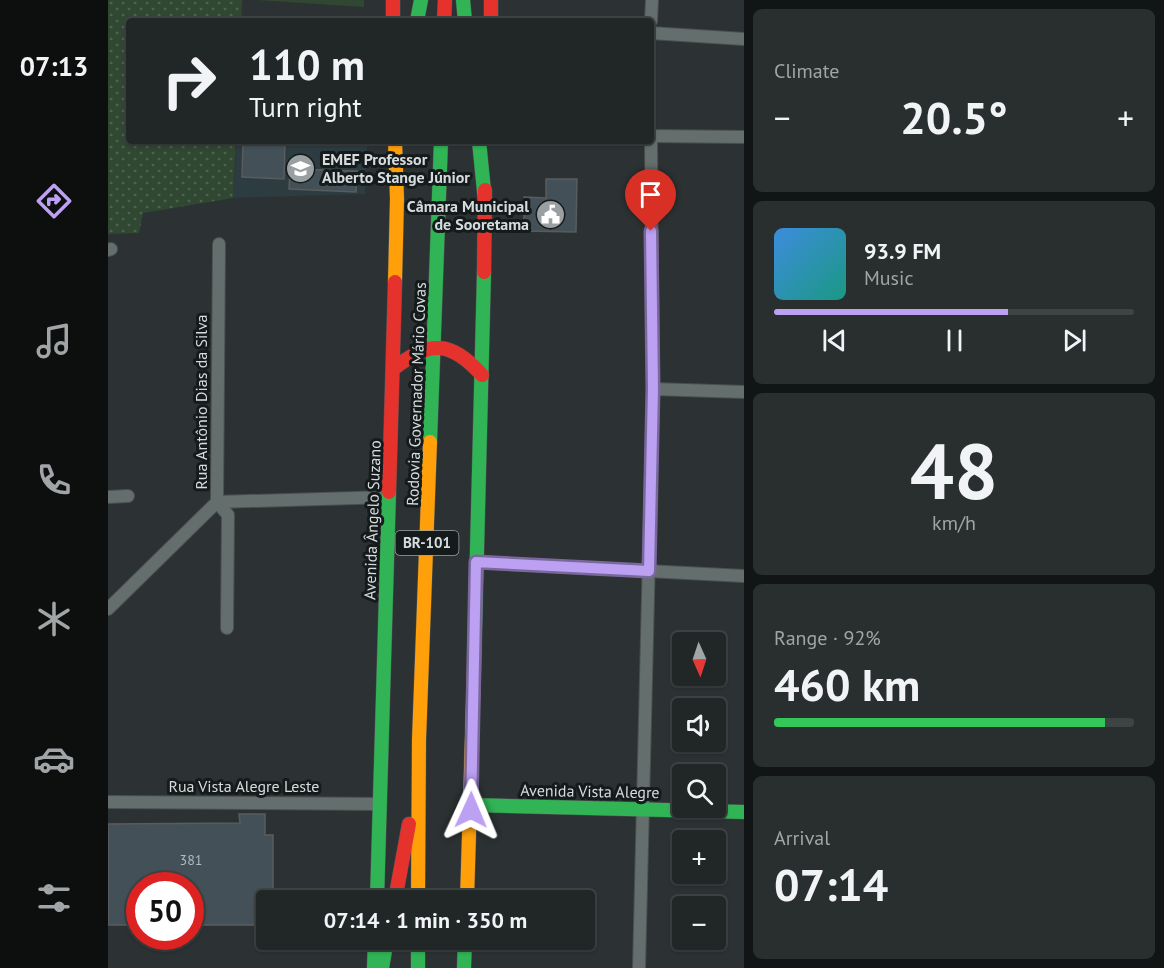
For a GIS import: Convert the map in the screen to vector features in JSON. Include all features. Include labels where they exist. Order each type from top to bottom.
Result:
[{"type":"main road","points":[[393,0],[393,18]]},
{"type":"main road","points":[[418,18],[421,0]]},
{"type":"main road","points":[[444,18],[445,0]]},
{"type":"main road","points":[[463,0],[465,18]]},
{"type":"main road","points":[[491,0],[491,18]]},
{"type":"main road","name":"Avenida Ângelo Suzano","points":[[377,890],[393,369],[397,199],[395,144]]},
{"type":"main road","name":"Rodovia Governador Mário Covas","points":[[418,890],[419,740],[441,144]]},
{"type":"main road","points":[[479,144],[485,201]]},
{"type":"main road","points":[[467,890],[487,144]]},
{"type":"main road","points":[[393,369],[412,354],[435,345],[454,350],[470,360],[482,375]]},
{"type":"main road","points":[[397,890],[407,838],[419,740]]},
{"type":"main road","name":"Avenida Vista Alegre","points":[[471,805],[744,812]]},
{"type":"main road","points":[[374,968],[375,950]]},
{"type":"main road","points":[[381,968],[385,950]]},
{"type":"main road","points":[[418,950],[418,968]]},
{"type":"main road","points":[[464,968],[465,950]]},
{"type":"street","points":[[651,18],[652,0]]},
{"type":"street","points":[[654,33],[744,39]]},
{"type":"street","points":[[654,136],[744,137]]},
{"type":"street","points":[[639,968],[653,389],[651,144]]},
{"type":"street","name":"Rua Antônio Dias da Silva","points":[[219,244],[218,502],[228,515],[227,628]]},
{"type":"street","points":[[653,389],[744,392]]},
{"type":"street","points":[[108,497],[128,496]]},
{"type":"street","points":[[108,609],[218,502],[389,497]]},
{"type":"street","points":[[476,562],[744,576]]},
{"type":"street","name":"Rua Vista Alegre Leste","points":[[108,802],[380,804]]},
{"type":"shaded area","name":"EMEF Professor Alberto Stange Júnior","points":[[237,144],[367,144],[365,194],[233,198]]},
{"type":"green space","points":[[108,0],[242,0],[241,18],[126,18],[126,144],[236,144],[233,198],[143,213],[139,233],[108,234]]},
{"type":"green space","points":[[257,0],[364,0],[364,7]]},
{"type":"building","points":[[243,144],[285,144],[284,179],[242,177]]},
{"type":"building","points":[[290,169],[357,171],[356,192],[289,189]]},
{"type":"building","name":"Câmara Municipal de Sooretama","points":[[546,179],[577,179],[576,232],[524,231],[524,197],[546,198]]},
{"type":"building","points":[[239,814],[265,814],[265,835],[273,835],[273,890],[256,890],[256,925],[204,925],[204,872],[126,872],[126,925],[108,925],[108,824],[240,823]]},
{"type":"traffic: fast","points":[[418,18],[421,0]]},
{"type":"traffic: fast","points":[[463,0],[465,18]]},
{"type":"traffic: fast","points":[[430,442],[441,144]]},
{"type":"traffic: fast","points":[[479,144],[485,201]]},
{"type":"traffic: fast","points":[[474,670],[484,272]]},
{"type":"traffic: fast","points":[[377,890],[389,492]]},
{"type":"traffic: fast","points":[[471,805],[744,812]]},
{"type":"traffic: fast","points":[[374,968],[375,950]]},
{"type":"traffic: fast","points":[[382,968],[385,950]]},
{"type":"traffic: fast","points":[[418,950],[418,968]]},
{"type":"traffic: fast","points":[[464,968],[465,950]]},
{"type":"traffic: slow","points":[[395,144],[397,199],[395,282]]},
{"type":"traffic: slow","points":[[418,890],[419,740],[430,442]]},
{"type":"traffic: slow","points":[[467,890],[474,670]]},
{"type":"traffic: jam","points":[[393,0],[393,18]]},
{"type":"traffic: jam","points":[[444,18],[445,0]]},
{"type":"traffic: jam","points":[[491,0],[491,18]]},
{"type":"traffic: jam","points":[[484,272],[485,190]]},
{"type":"traffic: jam","points":[[389,492],[395,282]]},
{"type":"traffic: jam","points":[[393,369],[418,353],[439,348],[460,355],[482,375]]},
{"type":"traffic: jam","points":[[397,890],[409,824]]},
{"type":"place","name":"EMEF Professor Alberto Stange Júnior","points":[[301,168]]},
{"type":"place","name":"Câmara Municipal de Sooretama","points":[[550,215]]},
{"type":"route","points":[[471,810],[476,562],[649,571],[653,389],[651,231]]}]
